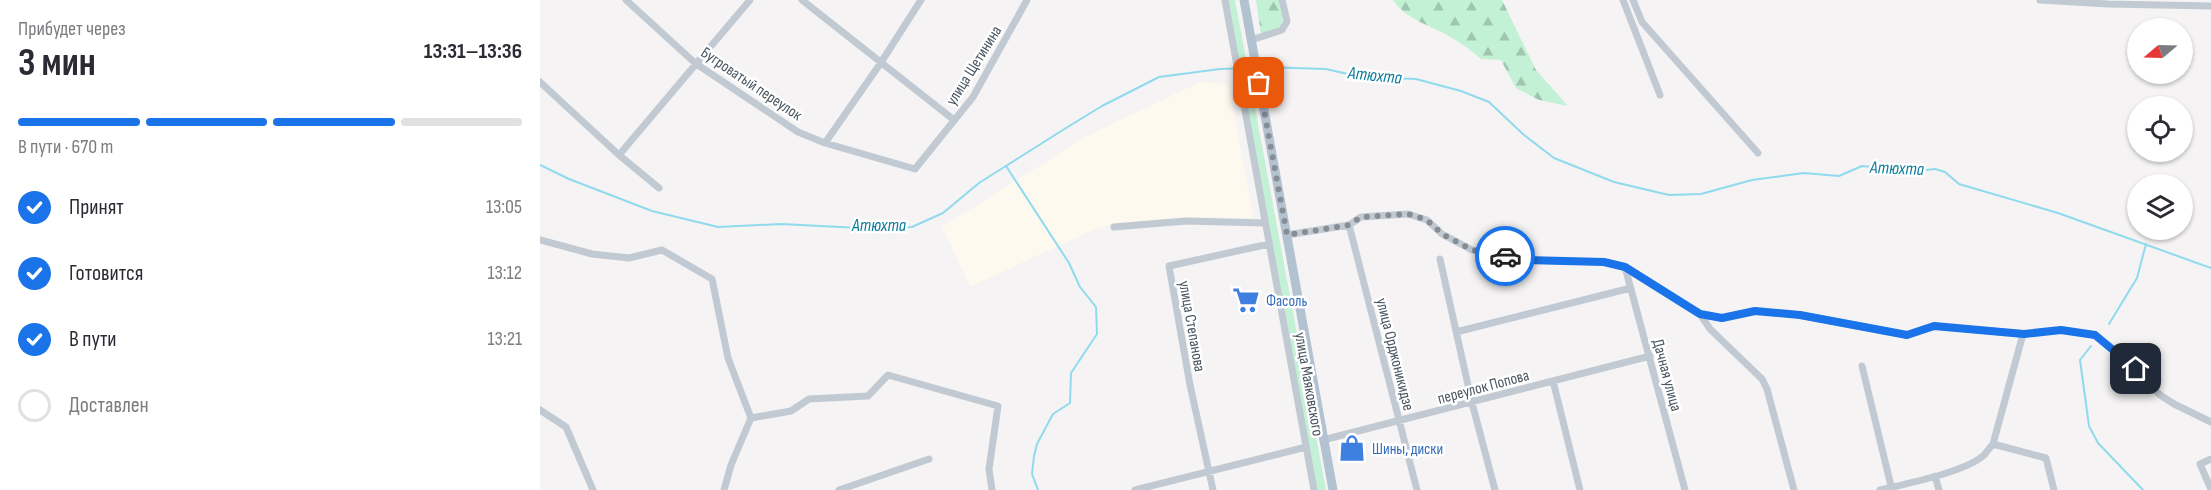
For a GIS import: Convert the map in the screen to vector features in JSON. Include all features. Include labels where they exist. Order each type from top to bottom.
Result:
[{"type":"main road","name":"улица Маяковского","points":[[1244,0],[1333,490]]},
{"type":"street","name":"Бугроватый переулок","points":[[626,0],[695,63],[798,132],[825,144],[915,169]]},
{"type":"street","points":[[619,155],[750,0]]},
{"type":"street","points":[[802,0],[880,64],[954,120]]},
{"type":"street","points":[[825,144],[921,0]]},
{"type":"street","name":"улица Щетинина","points":[[915,169],[973,97],[1027,0]]},
{"type":"street","name":"улица Маяковского","points":[[1225,0],[1314,490]]},
{"type":"street","points":[[1252,43],[1282,30],[1287,21],[1282,0]]},
{"type":"street","points":[[1623,0],[1660,95]]},
{"type":"street","points":[[1633,0],[1642,22],[1758,153]]},
{"type":"street","points":[[2040,0],[2211,6]]},
{"type":"street","points":[[540,82],[619,155],[659,188]]},
{"type":"street","points":[[1287,235],[1349,225],[1361,217],[1408,214],[1427,220],[1442,234],[1472,250],[1525,260],[1604,262],[1625,267],[1700,314],[1722,318],[1755,311],[1800,315],[1907,335],[1934,326],[2024,334],[2061,330],[2095,335],[2127,360],[2160,395],[2211,422]]},
{"type":"street","points":[[1114,227],[1186,221],[1265,223]]},
{"type":"street","name":"улица Орджоникидзе","points":[[1349,225],[1417,490]]},
{"type":"street","points":[[540,240],[592,254],[629,258],[662,250],[712,279],[728,358],[751,418],[731,465],[724,490]]},
{"type":"street","name":"улица Степанова","points":[[1213,490],[1190,385],[1169,266],[1269,244]]},
{"type":"street","points":[[1440,259],[1495,490]]},
{"type":"street","name":"Дачная улица","points":[[1625,267],[1684,490]]},
{"type":"street","points":[[1456,332],[1631,288]]},
{"type":"street","points":[[1700,314],[1710,329],[1762,379],[1767,389],[1794,490]]},
{"type":"street","points":[[1880,490],[1892,489],[1935,476],[1983,456],[1993,444],[2024,334]]},
{"type":"street","name":"переулок Попова","points":[[1323,440],[1650,356]]},
{"type":"street","points":[[1862,366],[1892,489]]},
{"type":"street","points":[[751,418],[791,411],[809,399],[868,396],[888,375],[998,406],[989,469],[992,490]]},
{"type":"street","points":[[1553,381],[1580,490]]},
{"type":"street","points":[[540,410],[566,427],[593,490]]},
{"type":"street","points":[[1993,444],[2046,458],[2054,490]]},
{"type":"street","points":[[1135,490],[1306,447]]},
{"type":"street","points":[[839,490],[929,459]]},
{"type":"street","points":[[2211,459],[2200,464],[2211,489]]},
{"type":"street","points":[[1935,476],[1939,490]]},
{"type":"shaded area","points":[[1200,82],[1229,84],[1253,218],[1187,217],[1114,223],[1084,234],[970,287],[942,227],[1087,136]]},
{"type":"green space","points":[[1228,0],[1235,0],[1326,490],[1317,490]]},
{"type":"green space","points":[[1256,0],[1280,0],[1283,18],[1280,29],[1261,34]]},
{"type":"green space","points":[[1393,0],[1502,0],[1536,70],[1568,106],[1539,100],[1516,88],[1501,60],[1481,59],[1457,41],[1409,15]]},
{"type":"waterway","name":"Атюхта","points":[[1259,67],[1326,69],[1361,77],[1416,79],[1461,91],[1489,102],[1524,135],[1554,158],[1614,182],[1669,195],[1701,194],[1752,180],[1804,173],[1839,176],[1862,166],[1916,171],[1935,169],[1945,172],[1959,184],[2058,213],[2211,268]]},
{"type":"waterway","name":"Атюхта","points":[[540,165],[569,179],[652,211],[718,227],[781,224],[860,228],[912,227],[943,213],[979,183],[1102,106],[1159,77],[1220,69],[1253,68]]},
{"type":"waterway","points":[[1006,166],[1069,263],[1080,287],[1096,307],[1097,334],[1071,373],[1070,403],[1053,414],[1037,444],[1032,474],[1038,490]]},
{"type":"waterway","points":[[2109,324],[2137,278],[2146,244]]},
{"type":"waterway","points":[[2091,346],[2080,360],[2089,426],[2098,443],[2143,490]]},
{"type":"way so far","points":[[1259,83],[1287,235],[1349,225],[1361,217],[1408,214],[1427,220],[1442,234],[1472,250],[1505,256]]},
{"type":"place","name":"Фасоль","points":[[1246,300]]},
{"type":"place","name":"Шины, диски","points":[[1352,448]]},
{"type":"route","points":[[1505,256],[1525,260],[1604,262],[1625,267],[1700,314],[1722,318],[1755,311],[1800,315],[1907,335],[1934,326],[2024,334],[2061,330],[2095,335],[2136,369]]}]
